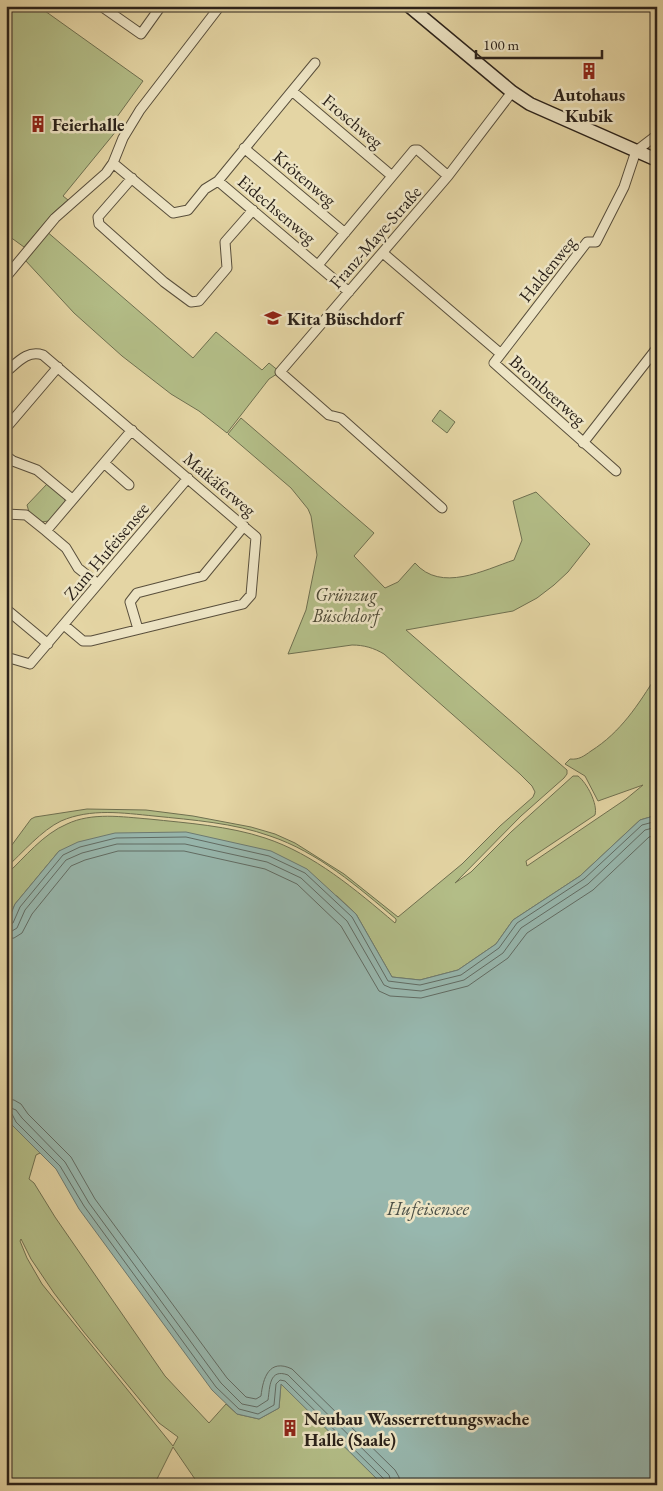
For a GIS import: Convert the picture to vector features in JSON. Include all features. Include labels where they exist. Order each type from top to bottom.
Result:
[{"type":"street","points":[[106,8],[141,34],[161,6]]},
{"type":"street","points":[[6,277],[55,218],[106,173],[113,163],[123,138],[140,110],[220,6]]},
{"type":"street","points":[[409,6],[512,92],[530,104],[657,160]]},
{"type":"street","points":[[218,181],[315,64]]},
{"type":"street","name":"Froschweg","points":[[292,91],[392,176]]},
{"type":"street","name":"Franz-Maye-Straße","points":[[442,508],[341,418],[329,415],[280,372],[448,176],[512,92]]},
{"type":"street","points":[[636,151],[657,136]]},
{"type":"street","name":"Krötenweg","points":[[244,148],[345,233]]},
{"type":"street","points":[[318,265],[414,150],[418,150],[448,176]]},
{"type":"street","name":"Haldenweg","points":[[501,354],[587,242],[596,242],[624,187],[636,151]]},
{"type":"street","name":"Eidechsenweg","points":[[113,163],[173,213],[188,210],[205,189],[218,181],[349,292]]},
{"type":"street","points":[[132,178],[98,218],[99,224],[164,282],[191,302],[199,301],[227,268],[225,242],[253,210]]},
{"type":"street","name":"Brombeerweg","points":[[383,253],[501,354],[494,363],[616,471]]},
{"type":"street","points":[[583,443],[657,348]]},
{"type":"street","name":"Maikäferweg","points":[[6,372],[28,354],[37,353],[43,355],[256,537],[251,595],[243,604],[91,641],[83,641],[64,625]]},
{"type":"street","points":[[6,428],[58,367]]},
{"type":"street","points":[[46,531],[132,430]]},
{"type":"street","points":[[6,456],[12,461],[37,470],[72,500]]},
{"type":"street","points":[[104,463],[129,485]]},
{"type":"street","name":"Zum Hufeisensee","points":[[6,657],[30,664],[188,478]]},
{"type":"street","points":[[6,514],[26,515],[66,548],[78,568],[98,584]]},
{"type":"street","points":[[138,629],[130,602],[137,593],[203,576],[244,526]]},
{"type":"street","points":[[6,609],[48,644]]},
{"type":"green space","points":[[16,6],[38,6],[143,81],[114,121],[117,130],[63,196],[68,200],[53,213],[24,247],[6,234],[6,20]]},
{"type":"green space","points":[[45,230],[193,358],[216,332],[262,370],[269,363],[280,372],[269,379],[227,433],[199,411],[171,394],[122,356],[74,313],[25,260]]},
{"type":"green space","points":[[440,410],[455,422],[447,433],[432,421]]},
{"type":"green space","name":"Grünzug Büschdorf","points":[[241,418],[374,533],[354,556],[385,588],[398,582],[415,563],[425,572],[437,577],[450,578],[476,573],[514,560],[522,540],[513,501],[536,492],[590,544],[568,572],[554,585],[537,598],[513,611],[406,630],[567,770],[564,778],[521,816],[455,883],[471,872],[511,832],[573,776],[578,776],[588,789],[595,805],[595,815],[526,861],[527,866],[626,799],[643,785],[598,801],[585,776],[565,764],[570,759],[584,756],[602,744],[620,727],[657,675],[657,815],[640,820],[580,876],[513,920],[496,944],[458,970],[420,980],[392,977],[356,914],[337,896],[59,851],[15,904],[6,926],[6,875],[35,846],[58,828],[77,820],[108,816],[208,825],[265,838],[300,853],[317,863],[350,886],[395,923],[396,921],[396,919],[352,883],[305,851],[270,836],[242,828],[184,819],[107,812],[72,817],[54,825],[39,836],[6,868],[6,853],[31,819],[35,817],[87,809],[146,810],[193,816],[251,827],[275,834],[295,843],[344,874],[398,917],[462,864],[500,826],[533,797],[535,792],[532,786],[520,774],[384,654],[369,647],[352,645],[288,654],[306,610],[317,555],[311,516],[308,509],[291,488],[228,434]]},
{"type":"green space","points":[[47,484],[62,495],[65,500],[64,504],[49,521],[41,522],[29,512],[27,505]]},
{"type":"green space","points":[[6,1114],[12,1125],[40,1153],[36,1155],[29,1179],[34,1183],[55,1217],[165,1376],[209,1423],[226,1404],[237,1414],[259,1419],[279,1408],[281,1383],[383,1485],[199,1485],[173,1447],[154,1485],[6,1485],[6,1182],[11,1185],[8,1168],[10,1169],[6,1158]],"holes":[[[21,1239],[31,1259],[83,1331],[159,1423],[178,1437],[173,1446],[42,1284],[27,1258],[20,1241]]]},
{"type":"water","name":"Hufeisensee","points":[[657,815],[657,1485],[383,1485],[281,1384],[279,1408],[259,1419],[237,1414],[212,1390],[79,1209],[56,1169],[12,1125],[6,1114],[6,926],[15,904],[59,851],[78,842],[115,833],[186,832],[271,851],[307,869],[356,914],[392,977],[420,980],[458,970],[496,944],[513,920],[580,876],[640,820]]},
{"type":"place","name":"Autohaus Kubik","points":[[589,71]]},
{"type":"place","name":"Feierhalle","points":[[38,124]]},
{"type":"place","name":"Kita Büschdorf","points":[[273,318]]},
{"type":"place","name":"Neubau Wasserrettungswache Halle (Saale)","points":[[290,1428]]}]
